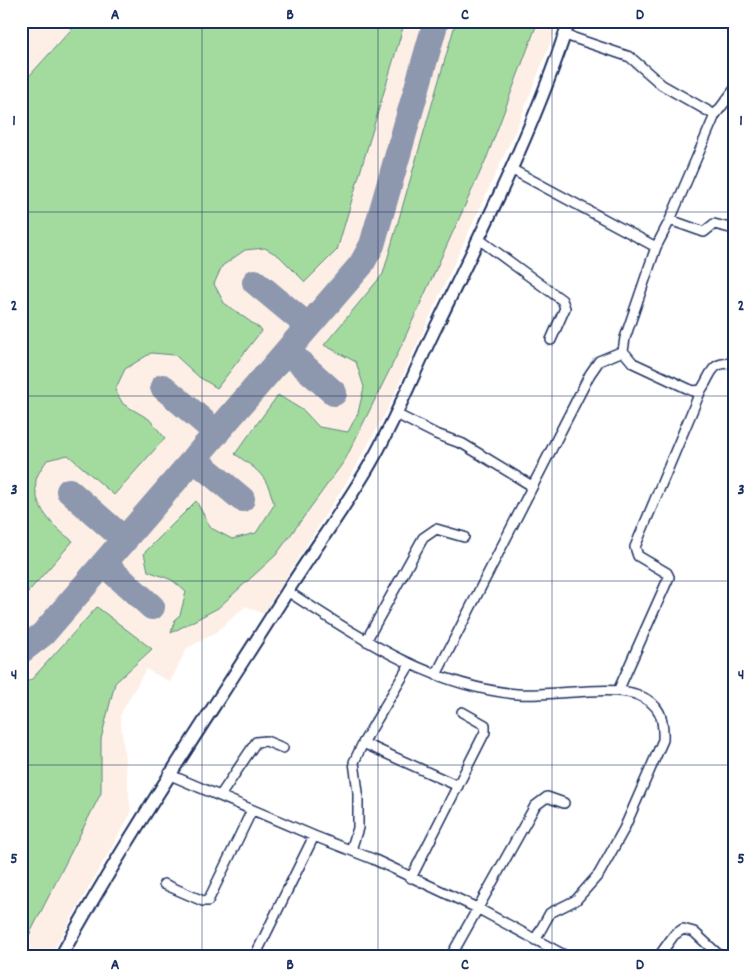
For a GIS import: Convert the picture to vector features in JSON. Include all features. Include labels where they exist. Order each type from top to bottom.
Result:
[{"type":"main road","points":[[61,956],[88,906],[168,774],[252,649],[287,591],[369,467],[396,414],[437,323],[480,240],[511,169],[569,21]]},
{"type":"street","points":[[565,35],[630,57],[662,84],[715,115]]},
{"type":"street","points":[[701,390],[693,391],[678,386],[633,363],[623,351],[625,338],[656,247],[670,220],[715,115],[734,90]]},
{"type":"street","points":[[511,169],[656,247]]},
{"type":"street","points":[[670,220],[704,232],[714,224],[734,229]]},
{"type":"street","points":[[480,240],[562,300],[566,308],[551,340]]},
{"type":"street","points":[[436,675],[590,374],[599,360],[623,351]]},
{"type":"street","points":[[618,691],[669,576],[667,572],[638,556],[635,547],[701,390],[714,367],[719,364],[734,364]]},
{"type":"street","points":[[396,414],[436,434],[464,444],[532,486]]},
{"type":"street","points":[[366,641],[423,538],[436,529],[464,537]]},
{"type":"street","points":[[287,591],[366,641],[410,664],[453,681],[516,694],[618,691],[638,695],[659,708],[664,724],[663,740],[624,829],[599,874],[576,900],[550,913],[535,940]]},
{"type":"street","points":[[351,850],[358,828],[358,792],[354,762],[363,743],[410,664]]},
{"type":"street","points":[[412,878],[486,726],[462,712]]},
{"type":"street","points":[[220,796],[256,742],[266,741],[283,748]]},
{"type":"street","points":[[363,743],[458,786]]},
{"type":"street","points":[[168,774],[351,850],[478,908],[566,956]]},
{"type":"street","points":[[451,956],[539,801],[547,797],[564,803]]},
{"type":"street","points":[[164,884],[208,901],[252,810]]},
{"type":"street","points":[[255,956],[314,836]]},
{"type":"street","points":[[659,956],[674,935],[683,929],[694,932],[720,956]]},
{"type":"shaded area","points":[[21,21],[559,21],[517,127],[386,412],[354,470],[263,614],[246,606],[214,634],[187,648],[170,682],[146,669],[120,715],[131,813],[50,956],[21,956]]},
{"type":"green space","points":[[79,21],[405,21],[337,250],[305,282],[279,256],[265,248],[245,250],[222,266],[214,284],[224,303],[262,330],[217,388],[199,377],[175,355],[151,353],[125,369],[115,390],[123,404],[149,419],[165,438],[114,495],[68,455],[47,460],[36,480],[37,499],[52,523],[73,541],[21,600],[21,85]]},
{"type":"green space","points":[[456,21],[538,21],[487,157],[396,357],[345,460],[276,555],[218,608],[171,633],[175,619],[180,615],[186,592],[172,580],[148,571],[144,553],[196,501],[211,528],[232,539],[256,533],[274,505],[265,480],[256,470],[235,454],[278,395],[304,411],[319,427],[348,432],[358,413],[364,387],[356,362],[324,345],[383,274]]},
{"type":"green space","points":[[97,607],[152,649],[115,683],[101,739],[101,793],[21,951],[21,685],[32,679]]},
{"type":"taxiway","points":[[21,651],[43,634],[361,265],[372,245],[436,21]]},
{"type":"taxiway","points":[[255,282],[308,326]]},
{"type":"taxiway","points":[[287,351],[334,393]]},
{"type":"taxiway","points":[[163,387],[217,433]]},
{"type":"taxiway","points":[[194,459],[242,499]]},
{"type":"taxiway","points":[[69,491],[125,540]]},
{"type":"taxiway","points":[[104,564],[152,607]]}]
